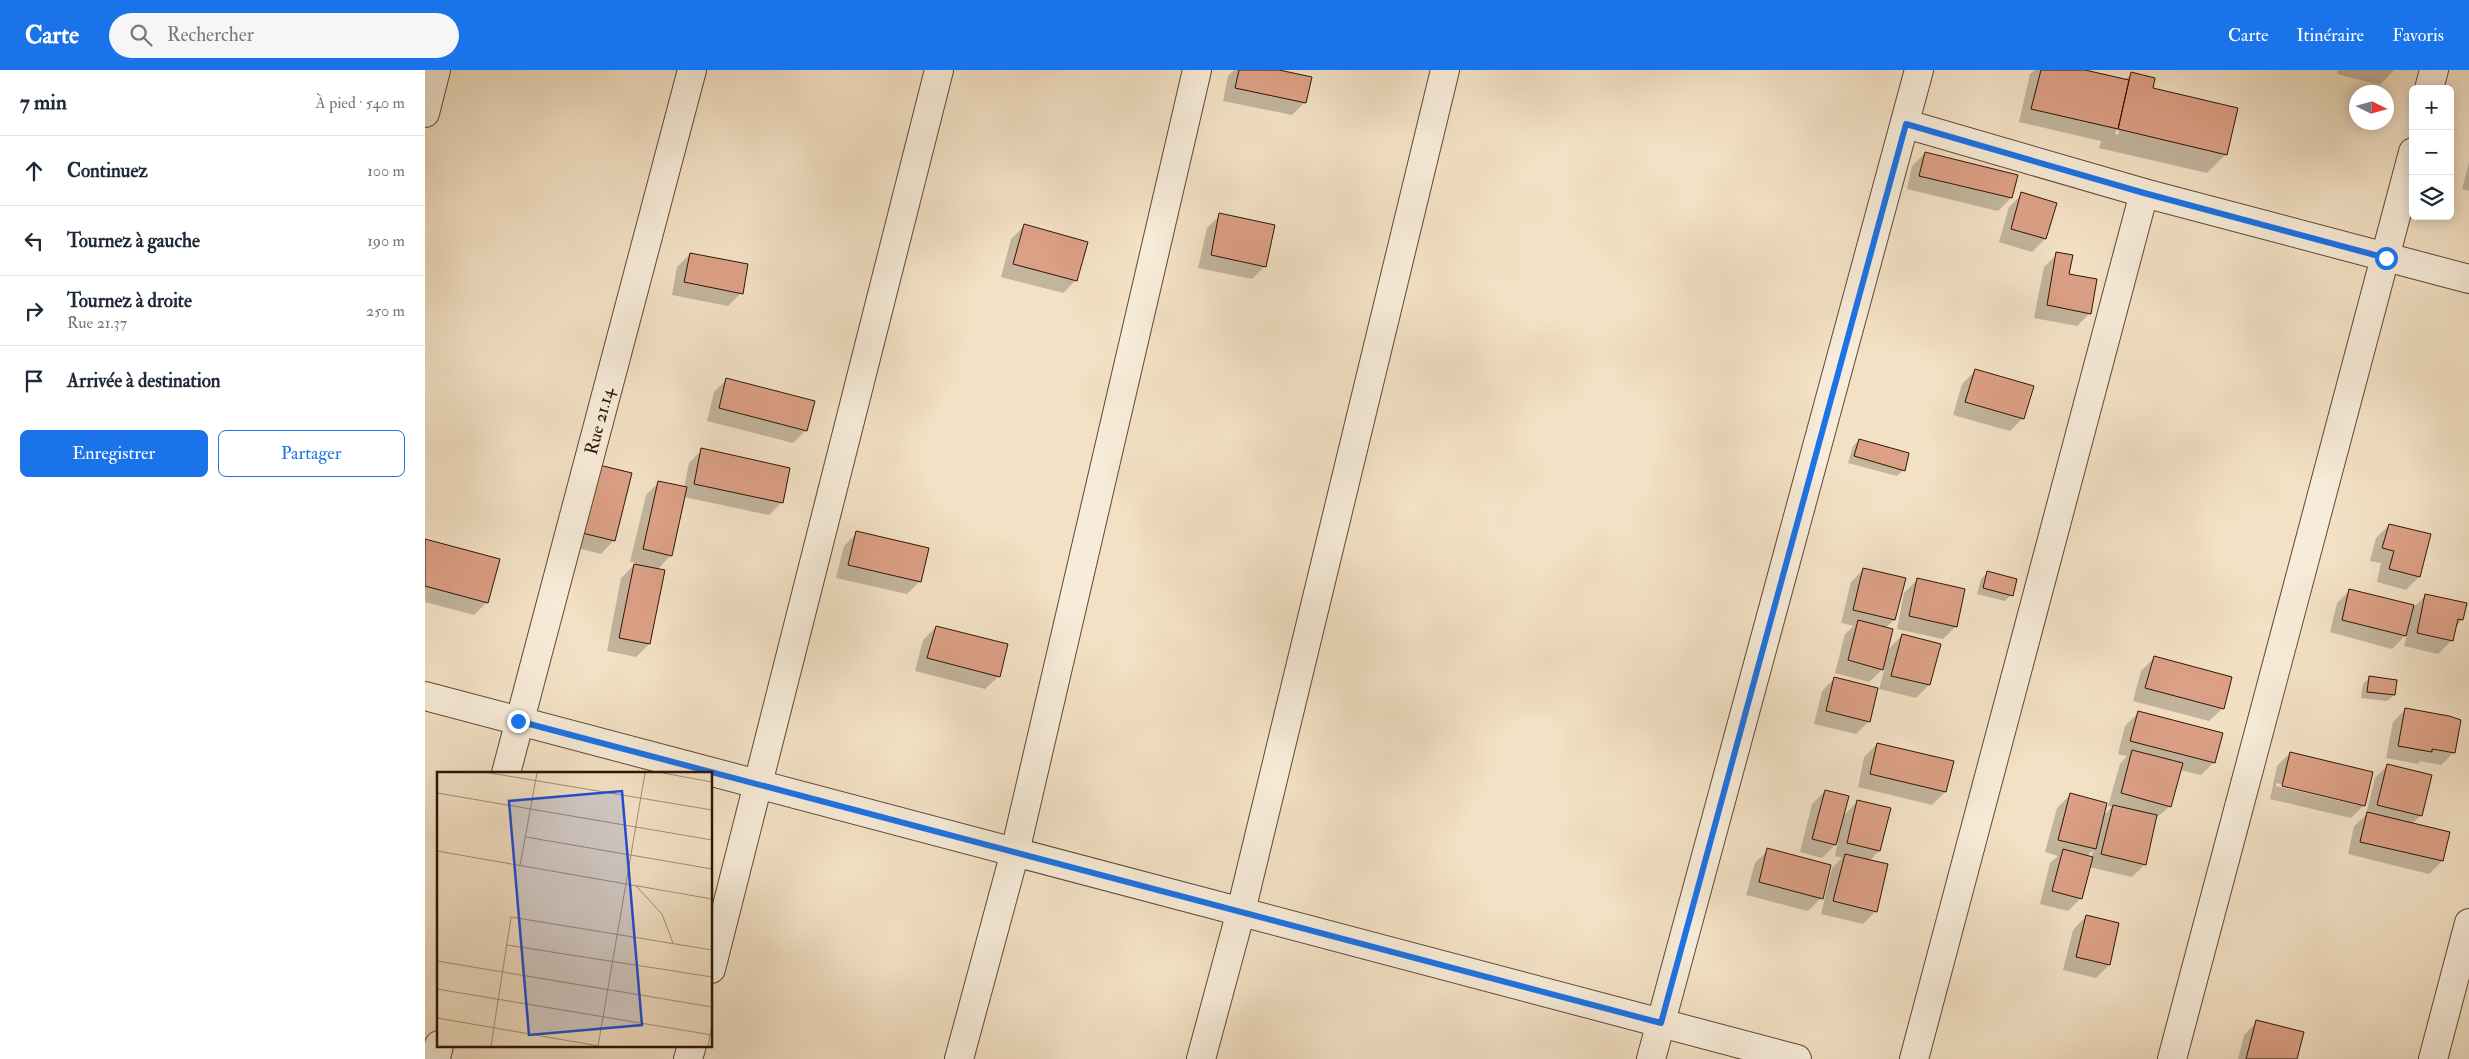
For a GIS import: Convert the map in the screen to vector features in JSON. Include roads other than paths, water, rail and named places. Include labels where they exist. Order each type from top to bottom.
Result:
[{"type":"street","points":[[425,113],[436,70]]},
{"type":"street","name":"Rue 21.14","points":[[506,772],[518,721],[692,70]]},
{"type":"street","points":[[713,961],[939,70]]},
{"type":"street","points":[[959,1059],[1015,852],[1197,70]]},
{"type":"street","points":[[1201,1059],[1241,911],[1445,70]]},
{"type":"street","points":[[1651,1059],[1906,124],[1919,70]]},
{"type":"street","points":[[2430,85],[2434,70]]},
{"type":"street","points":[[1906,124],[2144,193],[2469,279]]},
{"type":"street","points":[[2172,1059],[2409,168]]},
{"type":"street","points":[[1914,1059],[2144,193]]},
{"type":"street","points":[[425,696],[712,772]]},
{"type":"street","points":[[713,772],[1797,1059]]},
{"type":"street","points":[[2433,1059],[2469,923]]},
{"type":"street","points":[[436,1059],[439,1046]]},
{"type":"street","points":[[688,1059],[692,1046]]}]
